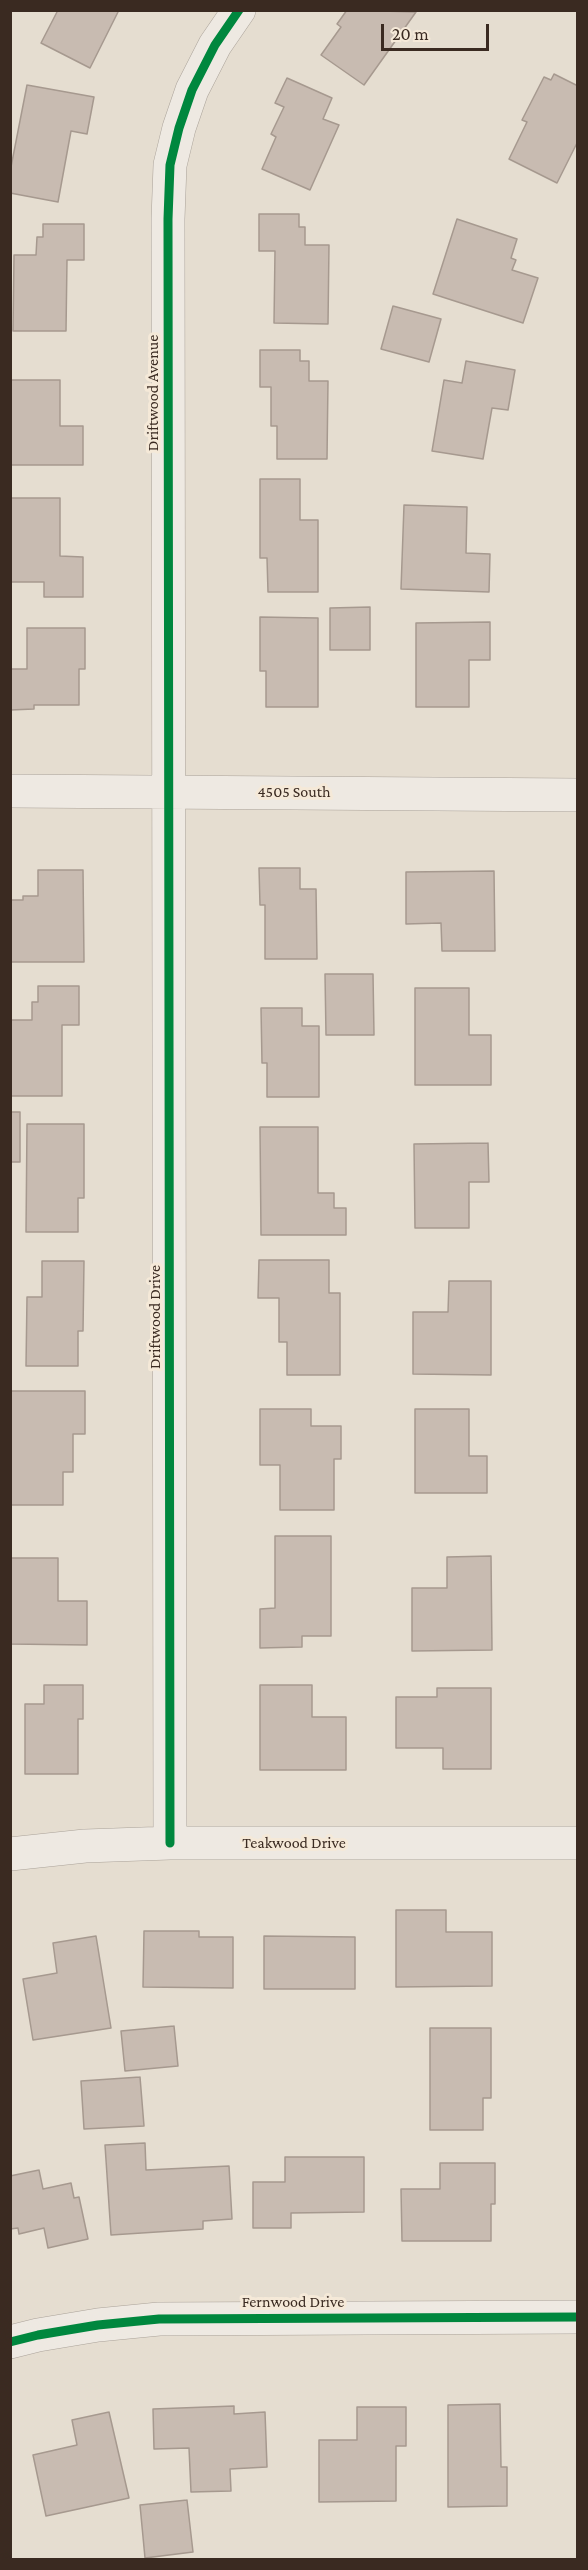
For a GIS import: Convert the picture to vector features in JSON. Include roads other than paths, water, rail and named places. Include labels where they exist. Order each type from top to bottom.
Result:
[{"type":"street","name":"Driftwood Avenue","points":[[170,791],[168,219],[170,165],[192,90],[215,45],[238,10]]},
{"type":"street","name":"4505 South","points":[[10,791],[578,795]]},
{"type":"street","name":"Driftwood Drive","points":[[170,791],[170,1843]]},
{"type":"street","name":"Teakwood Drive","points":[[10,1854],[85,1846],[170,1843],[578,1843]]},
{"type":"street","name":"Fernwood Drive","points":[[10,2342],[88,2327],[159,2319],[578,2317]]}]
